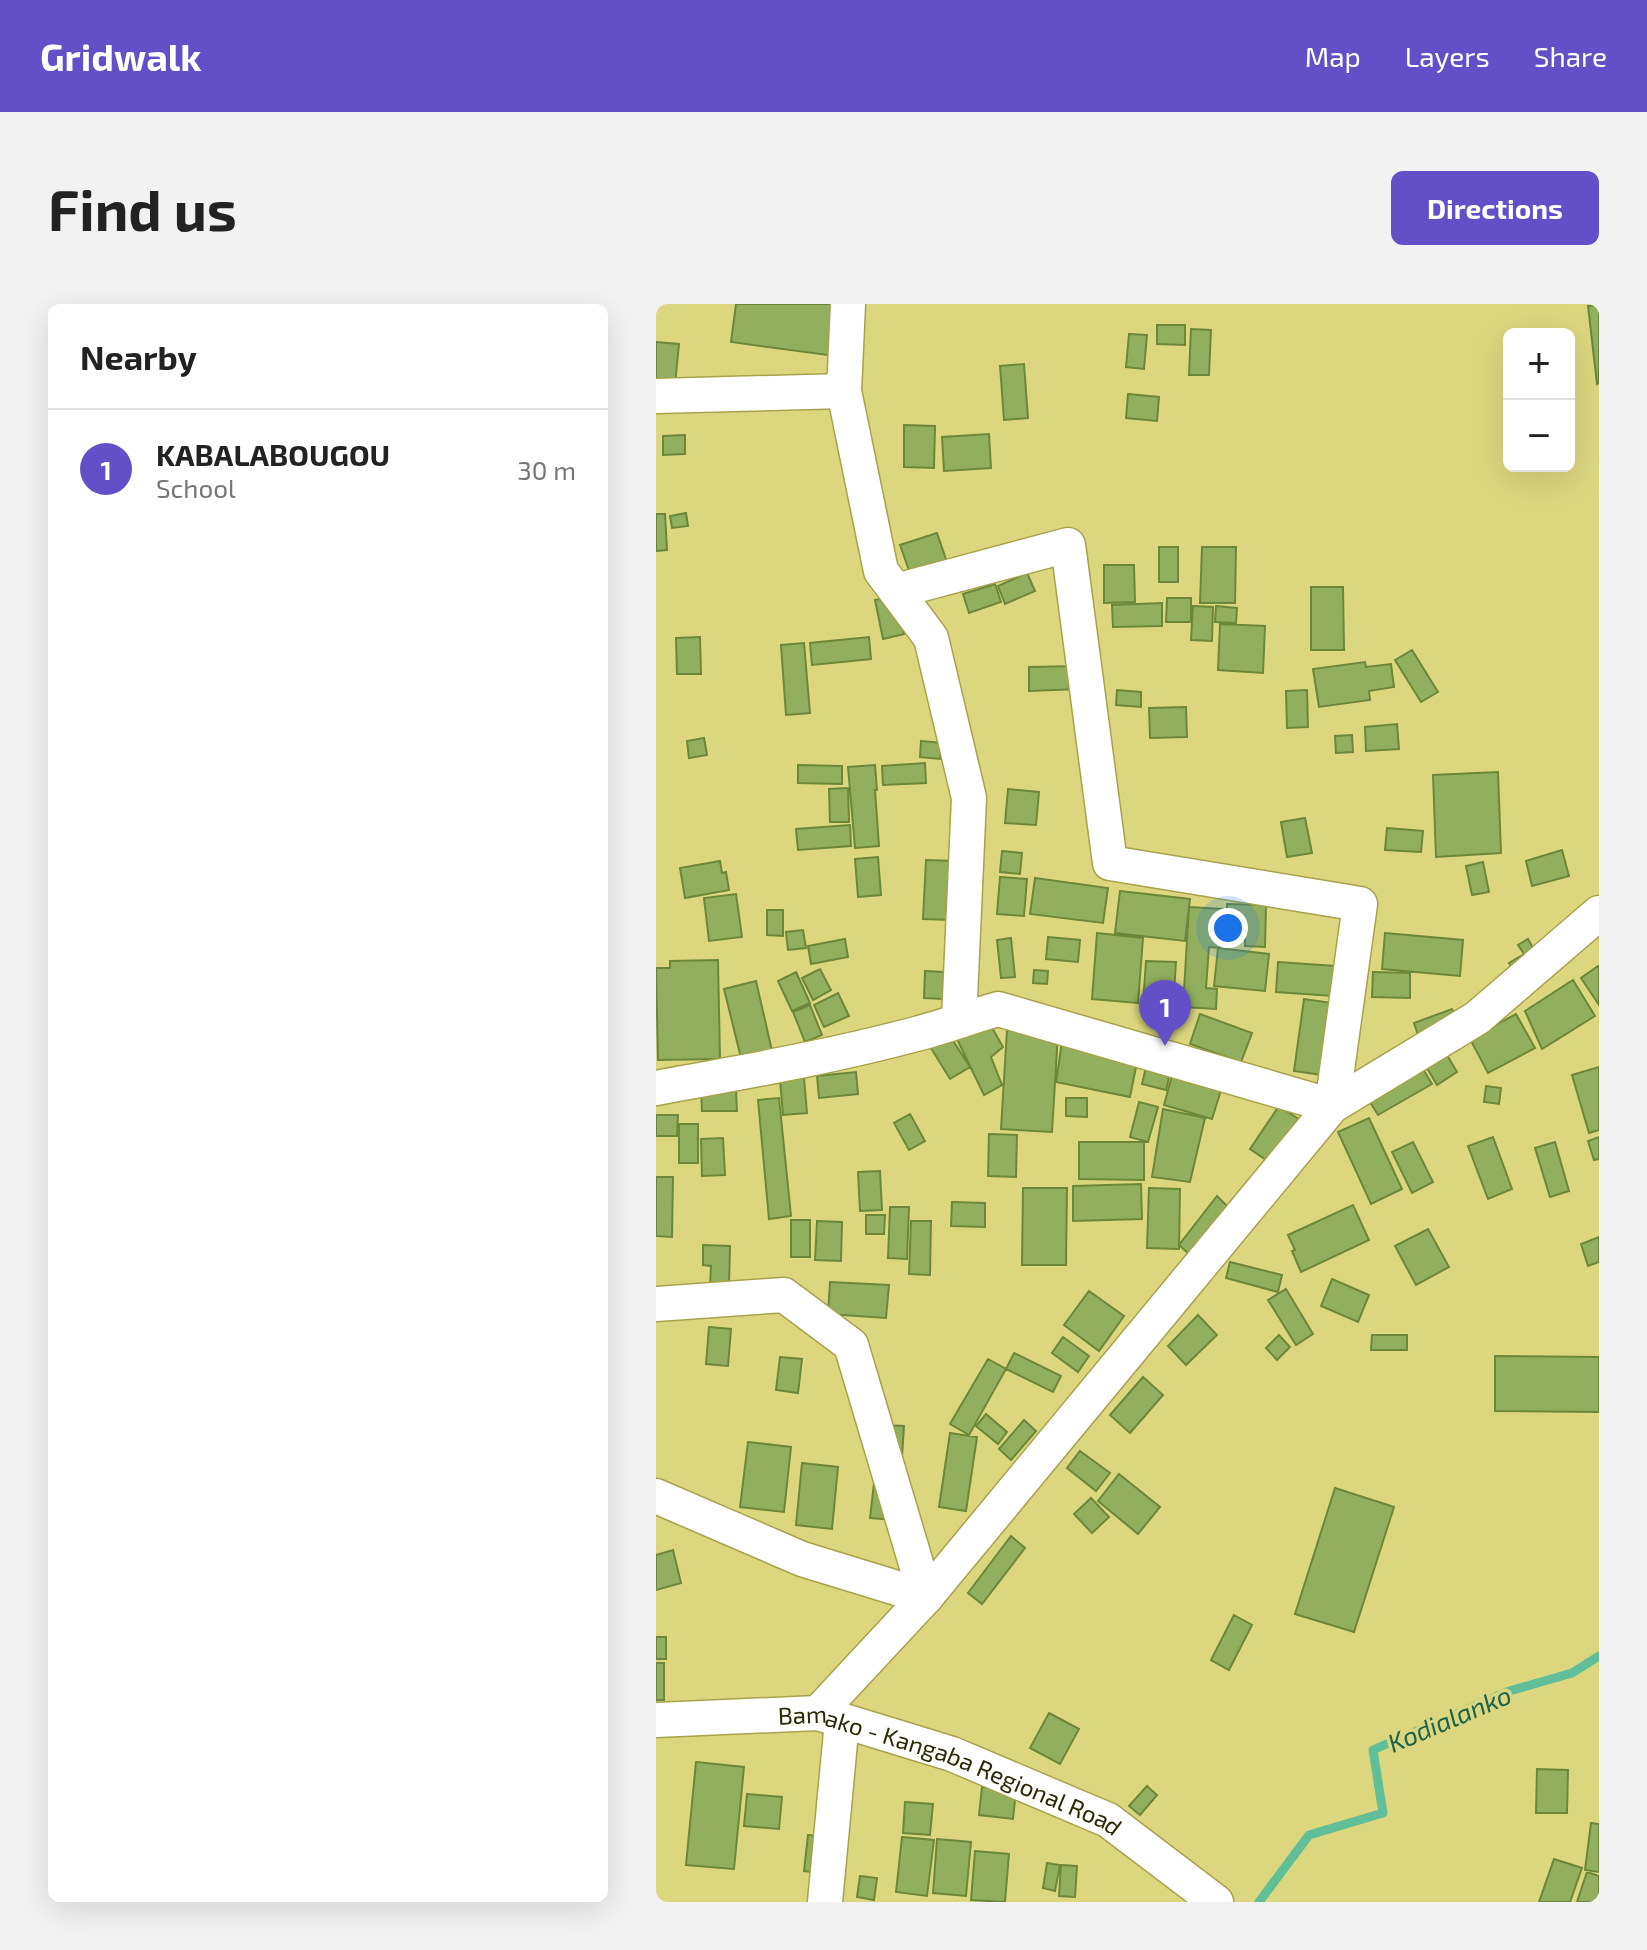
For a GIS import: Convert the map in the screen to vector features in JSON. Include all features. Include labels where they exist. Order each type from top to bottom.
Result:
[{"type":"street","points":[[848,304],[844,391],[881,571],[931,638],[969,798],[959,1020]]},
{"type":"street","points":[[656,396],[844,391]]},
{"type":"street","points":[[896,591],[1068,545],[1110,863],[1360,904],[1332,1106]]},
{"type":"street","points":[[825,1902],[830,1717],[1332,1106],[1477,1018],[1599,913]]},
{"type":"street","points":[[656,1088],[766,1068],[917,1034],[998,1009],[1332,1106]]},
{"type":"street","points":[[656,1304],[784,1295],[851,1345],[926,1597]]},
{"type":"street","points":[[656,1496],[802,1559],[926,1597]]},
{"type":"street","name":"Bamako - Kangaba Regional Road","points":[[656,1720],[830,1717],[952,1754],[1108,1820],[1216,1902]]},
{"type":"building","points":[[736,304],[842,304],[835,356],[731,342]]},
{"type":"building","points":[[1599,305],[1599,383],[1597,384],[1588,306]]},
{"type":"building","points":[[1157,325],[1185,325],[1185,345],[1157,344]]},
{"type":"building","points":[[1191,329],[1211,330],[1209,375],[1189,375]]},
{"type":"building","points":[[1129,334],[1147,335],[1144,369],[1126,367]]},
{"type":"building","points":[[656,342],[679,344],[675,385],[656,383]]},
{"type":"building","points":[[1024,364],[1028,418],[1004,420],[1000,366]]},
{"type":"building","points":[[1128,394],[1159,397],[1157,421],[1126,418]]},
{"type":"building","points":[[904,425],[935,426],[934,468],[904,467]]},
{"type":"building","points":[[989,434],[991,468],[944,471],[942,437]]},
{"type":"building","points":[[685,435],[685,454],[663,455],[663,436]]},
{"type":"building","points":[[686,513],[688,526],[672,528],[670,516]]},
{"type":"building","points":[[656,514],[665,514],[667,550],[656,551]]},
{"type":"building","points":[[937,533],[948,565],[912,579],[900,545]]},
{"type":"building","points":[[1159,547],[1178,547],[1178,582],[1159,582]]},
{"type":"building","points":[[1202,547],[1236,547],[1235,603],[1200,603]]},
{"type":"building","points":[[1104,565],[1134,565],[1135,602],[1104,603]]},
{"type":"building","points":[[1027,573],[1035,591],[1005,604],[998,586]]},
{"type":"building","points":[[995,584],[1001,602],[969,613],[963,594]]},
{"type":"building","points":[[1311,587],[1343,587],[1344,650],[1311,650]]},
{"type":"building","points":[[897,596],[904,634],[883,639],[875,600]]},
{"type":"building","points":[[1167,598],[1191,598],[1191,622],[1166,622]]},
{"type":"building","points":[[1162,603],[1162,626],[1113,627],[1112,605]]},
{"type":"building","points":[[1193,606],[1213,607],[1212,641],[1191,640]]},
{"type":"building","points":[[1216,606],[1237,608],[1236,623],[1215,622]]},
{"type":"building","points":[[1220,624],[1265,626],[1263,673],[1218,670]]},
{"type":"building","points":[[700,637],[701,674],[677,674],[676,638]]},
{"type":"building","points":[[869,637],[871,659],[812,665],[810,643]]},
{"type":"building","points":[[804,643],[810,713],[786,715],[781,645]]},
{"type":"building","points":[[1412,650],[1438,692],[1421,702],[1395,660]]},
{"type":"building","points":[[1365,662],[1366,667],[1391,664],[1394,687],[1369,691],[1370,700],[1319,707],[1313,669]]},
{"type":"building","points":[[1079,666],[1079,689],[1029,691],[1029,667]]},
{"type":"building","points":[[1117,690],[1141,692],[1141,707],[1116,705]]},
{"type":"building","points":[[1307,690],[1308,727],[1287,728],[1286,691]]},
{"type":"building","points":[[1186,707],[1187,737],[1150,738],[1149,708]]},
{"type":"building","points":[[1397,724],[1399,749],[1366,751],[1365,727]]},
{"type":"building","points":[[1352,735],[1353,752],[1336,753],[1335,736]]},
{"type":"building","points":[[704,738],[707,755],[689,758],[687,741]]},
{"type":"building","points":[[921,741],[942,743],[940,759],[920,757]]},
{"type":"building","points":[[925,763],[926,783],[883,785],[882,766]]},
{"type":"building","points":[[798,765],[842,766],[842,784],[798,783]]},
{"type":"building","points":[[875,765],[879,846],[855,848],[848,767]]},
{"type":"building","points":[[1498,772],[1501,853],[1436,857],[1433,775]]},
{"type":"building","points":[[848,788],[849,822],[830,822],[829,789]]},
{"type":"building","points":[[1008,789],[1039,792],[1036,825],[1005,823]]},
{"type":"building","points":[[1305,818],[1312,853],[1287,857],[1281,822]]},
{"type":"building","points":[[850,825],[851,846],[798,850],[796,829]]},
{"type":"building","points":[[1387,828],[1423,831],[1421,852],[1385,850]]},
{"type":"building","points":[[1562,850],[1569,876],[1532,886],[1526,861]]},
{"type":"building","points":[[1002,851],[1022,853],[1020,874],[1000,872]]},
{"type":"building","points":[[878,857],[881,895],[858,897],[855,859]]},
{"type":"building","points":[[926,860],[956,861],[953,920],[923,919]]},
{"type":"building","points":[[720,861],[722,873],[726,872],[729,890],[685,898],[680,868]]},
{"type":"building","points":[[1483,862],[1489,892],[1472,895],[1466,866]]},
{"type":"building","points":[[1000,877],[1027,879],[1024,916],[997,914]]},
{"type":"building","points":[[1035,878],[1108,888],[1103,923],[1030,914]]},
{"type":"building","points":[[1120,891],[1190,899],[1185,941],[1115,933]]},
{"type":"building","points":[[736,894],[742,937],[709,941],[704,898]]},
{"type":"building","points":[[1227,904],[1266,905],[1265,947],[1245,946],[1245,939],[1238,939],[1238,944],[1225,944]]},
{"type":"building","points":[[1189,907],[1223,909],[1220,948],[1209,947],[1206,988],[1217,989],[1216,1009],[1183,1007]]},
{"type":"building","points":[[767,910],[783,910],[783,936],[767,935]]},
{"type":"building","points":[[803,930],[806,948],[788,950],[786,932]]},
{"type":"building","points":[[1097,933],[1143,938],[1138,1003],[1092,999]]},
{"type":"building","points":[[1385,933],[1463,940],[1460,976],[1382,969]]},
{"type":"building","points":[[1048,937],[1080,940],[1078,962],[1046,959]]},
{"type":"building","points":[[1011,938],[1015,977],[1001,978],[997,940]]},
{"type":"building","points":[[845,939],[848,957],[811,964],[808,946]]},
{"type":"building","points":[[1528,939],[1533,948],[1517,975],[1509,963],[1524,954],[1518,945]]},
{"type":"building","points":[[1218,948],[1269,954],[1265,991],[1214,986]]},
{"type":"building","points":[[718,960],[720,1059],[658,1060],[656,968],[670,968],[670,961]]},
{"type":"building","points":[[1146,961],[1176,962],[1173,1006],[1143,1004]]},
{"type":"building","points":[[1278,962],[1335,966],[1333,996],[1276,992]]},
{"type":"building","points":[[1599,967],[1599,1005],[1581,978]]},
{"type":"building","points":[[820,969],[831,990],[813,1000],[802,978]]},
{"type":"building","points":[[1034,970],[1048,971],[1047,984],[1033,983]]},
{"type":"building","points":[[925,971],[944,972],[943,999],[924,998]]},
{"type":"building","points":[[796,972],[810,1003],[792,1011],[778,981]]},
{"type":"building","points":[[1373,972],[1410,973],[1410,998],[1372,997]]},
{"type":"building","points":[[1573,980],[1595,1016],[1542,1049],[1525,1011]]},
{"type":"building","points":[[756,981],[773,1055],[742,1062],[724,989]]},
{"type":"building","points":[[838,993],[849,1016],[824,1027],[814,1005]]},
{"type":"building","points":[[1304,999],[1339,1004],[1329,1076],[1294,1071]]},
{"type":"building","points":[[810,1005],[822,1035],[805,1042],[793,1012]]},
{"type":"building","points":[[1452,1009],[1459,1028],[1420,1041],[1414,1023]]},
{"type":"building","points":[[1200,1014],[1252,1033],[1241,1062],[1190,1044]]},
{"type":"building","points":[[1516,1014],[1535,1048],[1488,1073],[1470,1039]]},
{"type":"building","points":[[991,1026],[1003,1047],[991,1057],[1002,1085],[984,1095],[956,1037]]},
{"type":"building","points":[[1007,1030],[1058,1033],[1052,1132],[1001,1129]]},
{"type":"building","points":[[950,1036],[970,1067],[950,1079],[931,1048]]},
{"type":"building","points":[[1062,1042],[1138,1057],[1130,1097],[1056,1082]]},
{"type":"building","points":[[1447,1055],[1457,1072],[1437,1085],[1427,1068]]},
{"type":"building","points":[[1421,1066],[1432,1084],[1378,1115],[1367,1097]]},
{"type":"building","points":[[1146,1067],[1170,1073],[1166,1090],[1142,1084]]},
{"type":"building","points":[[1599,1067],[1599,1130],[1589,1133],[1572,1075]]},
{"type":"building","points":[[856,1072],[858,1094],[819,1098],[817,1076]]},
{"type":"building","points":[[1173,1072],[1222,1087],[1212,1119],[1164,1105]]},
{"type":"building","points":[[804,1078],[807,1113],[783,1115],[780,1080]]},
{"type":"building","points":[[1486,1086],[1501,1088],[1499,1104],[1484,1102]]},
{"type":"building","points":[[701,1090],[736,1090],[737,1111],[702,1111]]},
{"type":"building","points":[[779,1098],[791,1216],[769,1219],[758,1100]]},
{"type":"building","points":[[1066,1098],[1087,1098],[1087,1117],[1066,1116]]},
{"type":"building","points":[[1139,1102],[1158,1107],[1148,1142],[1130,1137]]},
{"type":"building","points":[[1279,1106],[1300,1120],[1272,1164],[1250,1149]]},
{"type":"building","points":[[1163,1109],[1205,1118],[1190,1182],[1152,1177]]},
{"type":"building","points":[[910,1114],[925,1141],[909,1150],[894,1123]]},
{"type":"building","points":[[656,1115],[678,1115],[677,1136],[656,1136]]},
{"type":"building","points":[[1369,1118],[1402,1189],[1371,1204],[1338,1132]]},
{"type":"building","points":[[679,1124],[698,1124],[698,1163],[679,1163]]},
{"type":"building","points":[[989,1134],[1017,1135],[1016,1177],[988,1176]]},
{"type":"building","points":[[1493,1137],[1512,1189],[1488,1199],[1468,1146]]},
{"type":"building","points":[[1599,1137],[1599,1159],[1594,1160],[1588,1141]]},
{"type":"building","points":[[723,1138],[725,1175],[702,1176],[701,1139]]},
{"type":"building","points":[[1079,1142],[1144,1142],[1144,1180],[1079,1179]]},
{"type":"building","points":[[1413,1142],[1433,1182],[1412,1193],[1392,1152]]},
{"type":"building","points":[[1555,1142],[1569,1191],[1550,1197],[1535,1148]]},
{"type":"building","points":[[880,1171],[882,1210],[860,1211],[858,1172]]},
{"type":"building","points":[[656,1177],[673,1177],[672,1237],[656,1236]]},
{"type":"building","points":[[1141,1184],[1142,1219],[1073,1221],[1073,1186]]},
{"type":"building","points":[[1023,1188],[1067,1188],[1066,1265],[1022,1265]]},
{"type":"building","points":[[1149,1188],[1180,1189],[1179,1249],[1147,1248]]},
{"type":"building","points":[[1217,1196],[1233,1212],[1192,1257],[1179,1245]]},
{"type":"building","points":[[952,1202],[985,1203],[985,1227],[951,1226]]},
{"type":"building","points":[[1353,1205],[1369,1240],[1301,1272],[1288,1235]]},
{"type":"building","points":[[890,1207],[909,1207],[907,1259],[888,1258]]},
{"type":"building","points":[[866,1215],[885,1215],[884,1234],[866,1234]]},
{"type":"building","points":[[791,1220],[810,1220],[810,1257],[791,1257]]},
{"type":"building","points":[[817,1221],[842,1222],[841,1261],[815,1260]]},
{"type":"building","points":[[911,1221],[931,1221],[930,1275],[909,1274]]},
{"type":"building","points":[[1428,1229],[1449,1267],[1416,1285],[1395,1246]]},
{"type":"building","points":[[1599,1237],[1599,1262],[1588,1266],[1581,1244]]},
{"type":"building","points":[[703,1245],[730,1246],[729,1286],[710,1286],[711,1266],[703,1265]]},
{"type":"building","points":[[1230,1262],[1282,1275],[1278,1292],[1226,1278]]},
{"type":"building","points":[[1332,1279],[1369,1295],[1358,1322],[1321,1306]]},
{"type":"building","points":[[830,1282],[889,1285],[886,1318],[828,1314]]},
{"type":"building","points":[[1286,1289],[1313,1334],[1296,1345],[1268,1300]]},
{"type":"building","points":[[1089,1291],[1124,1316],[1099,1351],[1064,1325]]},
{"type":"building","points":[[1198,1315],[1217,1335],[1186,1365],[1168,1346]]},
{"type":"building","points":[[709,1327],[731,1329],[728,1366],[706,1364]]},
{"type":"building","points":[[1279,1335],[1290,1347],[1277,1360],[1266,1348]]},
{"type":"building","points":[[1372,1335],[1407,1335],[1407,1350],[1371,1350]]},
{"type":"building","points":[[1063,1337],[1089,1356],[1078,1372],[1052,1353]]},
{"type":"building","points":[[1014,1353],[1061,1376],[1053,1392],[1006,1369]]},
{"type":"building","points":[[1495,1356],[1599,1357],[1599,1412],[1495,1411]]},
{"type":"building","points":[[780,1357],[802,1359],[798,1393],[776,1390]]},
{"type":"building","points":[[988,1359],[1006,1369],[969,1435],[950,1424]]},
{"type":"building","points":[[1143,1377],[1163,1395],[1130,1433],[1110,1415]]},
{"type":"building","points":[[986,1414],[1007,1432],[998,1444],[976,1426]]},
{"type":"building","points":[[1024,1420],[1036,1431],[1011,1460],[999,1449]]},
{"type":"building","points":[[884,1425],[904,1426],[902,1457]]},
{"type":"building","points":[[950,1433],[977,1437],[966,1511],[939,1507]]},
{"type":"building","points":[[748,1442],[791,1447],[784,1512],[740,1507]]},
{"type":"building","points":[[1080,1451],[1110,1473],[1096,1491],[1067,1468]]},
{"type":"building","points":[[802,1463],[838,1467],[832,1529],[796,1525]]},
{"type":"building","points":[[1119,1474],[1160,1507],[1138,1534],[1098,1501]]},
{"type":"building","points":[[874,1483],[898,1486],[895,1520],[870,1518]]},
{"type":"building","points":[[1335,1488],[1394,1507],[1354,1632],[1295,1614]]},
{"type":"building","points":[[1091,1498],[1109,1517],[1092,1533],[1074,1514]]},
{"type":"building","points":[[1011,1536],[1025,1548],[982,1604],[968,1593]]},
{"type":"building","points":[[673,1550],[681,1583],[656,1590],[656,1555]]},
{"type":"building","points":[[1234,1615],[1252,1625],[1229,1670],[1211,1660]]},
{"type":"building","points":[[656,1637],[666,1637],[666,1659],[656,1659]]},
{"type":"building","points":[[656,1663],[664,1663],[664,1700],[656,1700]]},
{"type":"building","points":[[1049,1713],[1079,1729],[1060,1764],[1030,1748]]},
{"type":"building","points":[[696,1762],[744,1767],[734,1869],[686,1865]]},
{"type":"building","points":[[1537,1769],[1568,1770],[1567,1813],[1536,1813]]},
{"type":"building","points":[[1147,1786],[1157,1795],[1140,1815],[1129,1806]]},
{"type":"building","points":[[982,1787],[1016,1791],[1013,1819],[979,1815]]},
{"type":"building","points":[[747,1794],[782,1797],[779,1829],[744,1826]]},
{"type":"building","points":[[905,1802],[933,1804],[930,1835],[903,1833]]},
{"type":"building","points":[[1591,1823],[1599,1824],[1599,1872],[1585,1870]]},
{"type":"building","points":[[808,1835],[835,1837],[831,1874],[804,1871]]},
{"type":"building","points":[[902,1837],[934,1840],[927,1896],[896,1892]]},
{"type":"building","points":[[937,1839],[971,1842],[966,1896],[933,1893]]},
{"type":"building","points":[[975,1851],[1009,1854],[1005,1902],[971,1900]]},
{"type":"building","points":[[1554,1859],[1582,1868],[1570,1902],[1539,1902]]},
{"type":"building","points":[[1047,1863],[1060,1865],[1055,1891],[1043,1888]]},
{"type":"building","points":[[1061,1865],[1077,1866],[1075,1897],[1059,1896]]},
{"type":"building","points":[[1587,1872],[1599,1876],[1599,1902],[1577,1902]]},
{"type":"building","points":[[860,1876],[877,1878],[874,1900],[857,1897]]},
{"type":"waterway","name":"Kodialanko","points":[[1259,1902],[1309,1835],[1383,1813],[1373,1750],[1506,1692],[1572,1673],[1599,1656]]},
{"type":"place","name":"KABALABOUGOU","points":[[1165,1046]]}]
